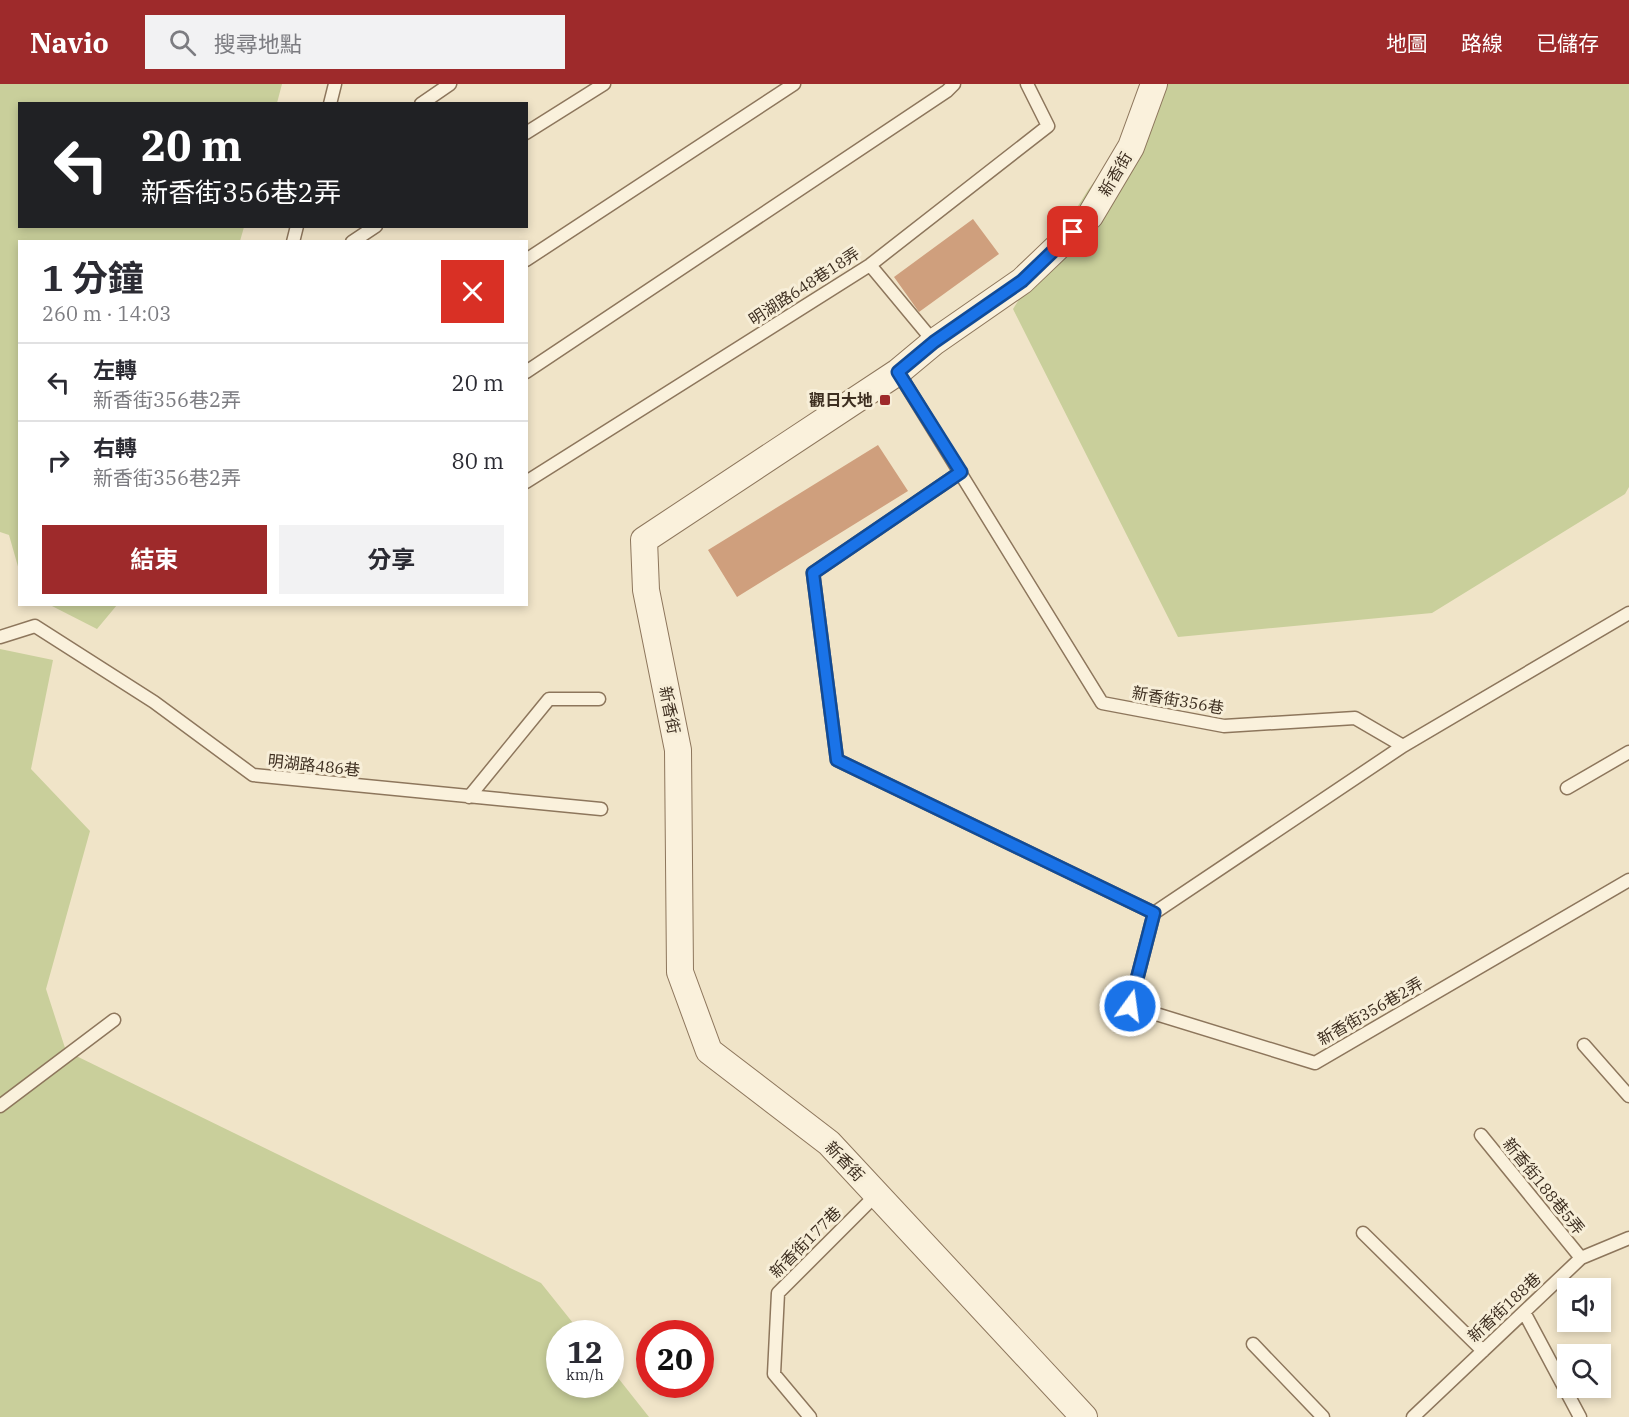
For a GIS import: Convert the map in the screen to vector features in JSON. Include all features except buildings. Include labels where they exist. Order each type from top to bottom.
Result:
[{"type":"street","name":"新香街","points":[[1084,1417],[829,1143],[709,1051],[680,972],[678,750],[646,590],[644,540],[898,372],[934,342],[1022,281],[1090,216],[1131,147],[1154,84]]},
{"type":"lane","points":[[330,102],[335,84]]},
{"type":"lane","points":[[424,102],[450,84]]},
{"type":"lane","points":[[528,132],[604,84]]},
{"type":"lane","points":[[528,259],[794,84]]},
{"type":"lane","points":[[528,371],[938,98],[954,84]]},
{"type":"lane","name":"明湖路648巷18弄","points":[[528,481],[870,265],[1048,126],[1027,84]]},
{"type":"lane","points":[[355,240],[373,228]]},
{"type":"lane","points":[[870,265],[934,342]]},
{"type":"lane","name":"新香街356巷","points":[[898,372],[1102,703],[1224,726],[1354,718],[1403,746]]},
{"type":"lane","points":[[961,472],[813,573],[837,760],[1154,913],[1403,746],[1629,612]]},
{"type":"lane","name":"明湖路486巷","points":[[0,637],[35,626],[154,702],[253,775],[601,809]]},
{"type":"lane","points":[[469,797],[549,699],[599,699]]},
{"type":"lane","points":[[1567,788],[1629,752]]},
{"type":"lane","name":"新香街356巷2弄","points":[[1154,913],[1130,1006],[1315,1063],[1629,880]]},
{"type":"lane","points":[[0,1106],[114,1020]]},
{"type":"lane","points":[[1584,1045],[1629,1096]]},
{"type":"lane","name":"新香街188巷5弄","points":[[1481,1135],[1581,1258]]},
{"type":"lane","name":"新香街177巷","points":[[810,1417],[774,1374],[777,1293],[877,1194]]},
{"type":"lane","points":[[1363,1233],[1483,1351]]},
{"type":"lane","name":"新香街188巷","points":[[1413,1417],[1581,1258],[1629,1238]]},
{"type":"lane","points":[[1524,1312],[1580,1417]]},
{"type":"lane","points":[[1253,1344],[1323,1417]]},
{"type":"green space","points":[[0,84],[282,84],[277,102],[18,102],[18,228],[244,228],[240,240],[18,240],[18,566],[9,535],[0,532]]},
{"type":"green space","points":[[1166,84],[1629,84],[1629,487],[1625,494],[1432,613],[1178,637],[1013,309],[1088,190]]},
{"type":"green space","points":[[52,606],[116,606],[97,629]]},
{"type":"green space","points":[[0,649],[53,660],[31,769],[90,831],[46,989],[66,1051],[541,1283],[571,1320],[546,1320],[546,1398],[624,1398],[624,1385],[649,1417],[0,1417]]},
{"type":"place","name":"觀日大地","points":[[885,400]]},
{"type":"route","points":[[1073,232],[1022,281],[934,342],[898,372],[961,472],[813,573],[837,760],[1154,913],[1130,1006]]}]
